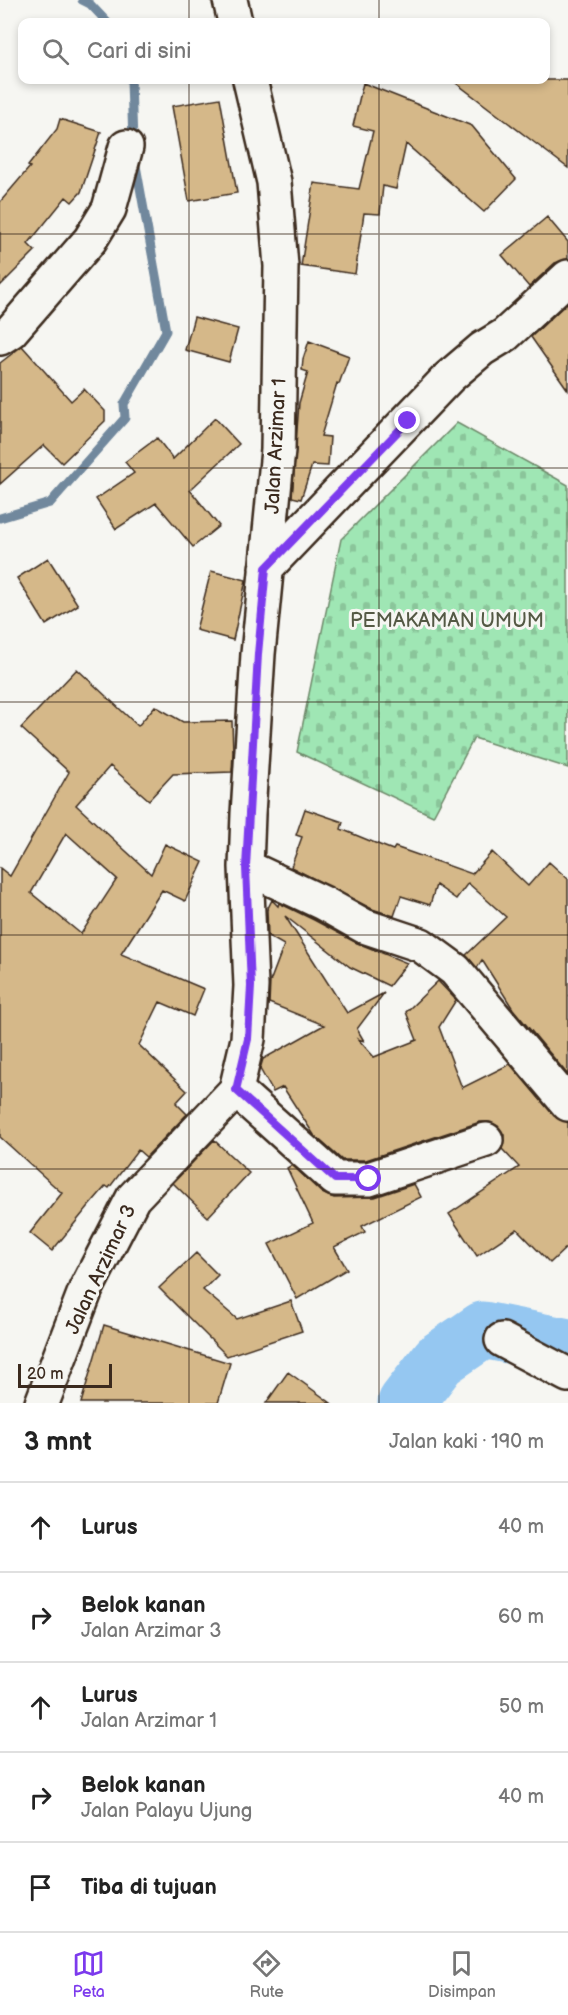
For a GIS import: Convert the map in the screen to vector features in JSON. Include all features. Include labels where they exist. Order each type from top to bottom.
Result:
[{"type":"street","points":[[230,0],[234,18]]},
{"type":"street","name":"Jalan Arzimar 1","points":[[244,84],[274,182],[281,266],[278,450],[266,568],[246,867]]},
{"type":"street","points":[[0,338],[11,331],[90,240],[109,209],[126,147]]},
{"type":"street","points":[[266,568],[449,377],[482,349],[505,335],[568,277]]},
{"type":"street","points":[[486,1140],[369,1179],[335,1179],[236,1090],[248,1039],[251,986],[246,867],[323,903],[364,926],[421,945],[455,970],[568,1104]]},
{"type":"street","name":"Jalan Arzimar 3","points":[[42,1403],[87,1289],[133,1198],[236,1090]]},
{"type":"street","points":[[502,1340],[568,1375]]},
{"type":"green space","name":"PEMAKAMAN UMUM","points":[[457,423],[568,485],[568,768],[474,738],[433,816],[297,752],[341,539]]},
{"type":"building","points":[[550,80],[568,80],[568,168],[457,84],[550,84]]},
{"type":"building","points":[[363,84],[366,84],[472,126],[516,179],[484,212],[406,144],[396,189],[383,186],[380,214],[364,213],[355,274],[301,266],[314,183],[359,189],[373,131],[353,126]]},
{"type":"building","points":[[220,98],[237,193],[189,201],[172,106]]},
{"type":"building","points":[[60,119],[101,132],[81,192],[72,202],[66,197],[28,244],[35,251],[0,286],[0,202],[30,167],[28,166],[57,129]]},
{"type":"building","points":[[547,217],[568,242],[568,259],[555,263],[529,287],[502,255]]},
{"type":"building","points":[[568,302],[568,390],[531,337]]},
{"type":"building","points":[[194,317],[238,329],[229,362],[185,350]]},
{"type":"building","points":[[309,341],[349,356],[339,384],[337,383],[321,436],[330,437],[328,466],[312,465],[301,499],[292,497],[299,403],[308,372],[302,370],[303,359]]},
{"type":"building","points":[[22,346],[71,401],[84,389],[105,411],[105,421],[62,463],[44,445],[0,484],[0,363]]},
{"type":"building","points":[[215,418],[239,444],[190,490],[219,526],[193,547],[156,503],[116,529],[96,499],[134,473],[125,462],[157,438],[173,459]]},
{"type":"building","points":[[48,558],[78,605],[46,625],[17,578]]},
{"type":"building","points":[[211,571],[246,580],[233,640],[196,630]]},
{"type":"building","points":[[77,669],[138,726],[155,706],[183,722],[232,721],[232,772],[173,774],[149,800],[110,766],[76,805],[151,874],[165,844],[203,862],[185,901],[162,890],[121,954],[204,989],[193,1016],[160,1002],[139,1045],[187,1091],[176,1103],[187,1114],[146,1157],[138,1150],[109,1188],[106,1186],[52,1251],[30,1233],[62,1193],[0,1137],[0,868],[10,876],[69,772],[21,728]],"holes":[[[66,833],[117,879],[81,934],[31,893]]]},
{"type":"building","points":[[305,809],[343,822],[341,829],[380,845],[393,850],[395,847],[472,874],[492,852],[528,886],[549,862],[568,879],[568,1075],[513,1009],[482,960],[477,968],[466,955],[506,917],[468,883],[456,899],[436,885],[430,905],[401,896],[394,916],[372,909],[291,867],[302,837],[296,835]]},
{"type":"building","points":[[272,900],[278,906],[279,903],[355,942],[407,963],[389,986],[350,967],[285,916],[347,1013],[384,993],[357,1029],[364,1041],[358,1039],[374,1057],[417,1040],[406,1012],[438,981],[456,1000],[439,1027],[462,1088],[510,1064],[554,1116],[568,1122],[568,1246],[550,1263],[517,1229],[477,1256],[449,1214],[519,1167],[502,1149],[504,1135],[498,1126],[489,1122],[480,1122],[366,1160],[342,1160],[314,1135],[283,1087],[273,1092],[260,1069],[263,1059],[324,1025],[269,1003],[270,982],[284,945],[268,936],[267,910]]},
{"type":"building","points":[[214,1140],[249,1173],[208,1217],[173,1183]]},
{"type":"building","points":[[292,1165],[322,1193],[334,1198],[375,1197],[414,1184],[421,1197],[362,1226],[365,1232],[334,1247],[347,1269],[297,1299],[269,1244],[313,1223],[287,1168]]},
{"type":"building","points":[[196,1253],[218,1275],[203,1290],[237,1319],[291,1301],[302,1331],[227,1356],[159,1288]]},
{"type":"building","points":[[104,1325],[230,1363],[218,1403],[81,1403]]},
{"type":"building","points":[[288,1372],[331,1403],[266,1403]]},
{"type":"waterway","points":[[82,0],[90,4],[103,18]]},
{"type":"waterway","points":[[131,84],[133,143]]},
{"type":"waterway","points":[[0,518],[50,503],[125,418],[124,404],[166,331],[135,160]]},
{"type":"waterway","points":[[406,1403],[439,1360],[483,1330],[568,1347]]},
{"type":"route","points":[[369,1179],[335,1179],[236,1090],[248,1039],[251,986],[246,867],[248,814],[266,568],[408,421]]}]
